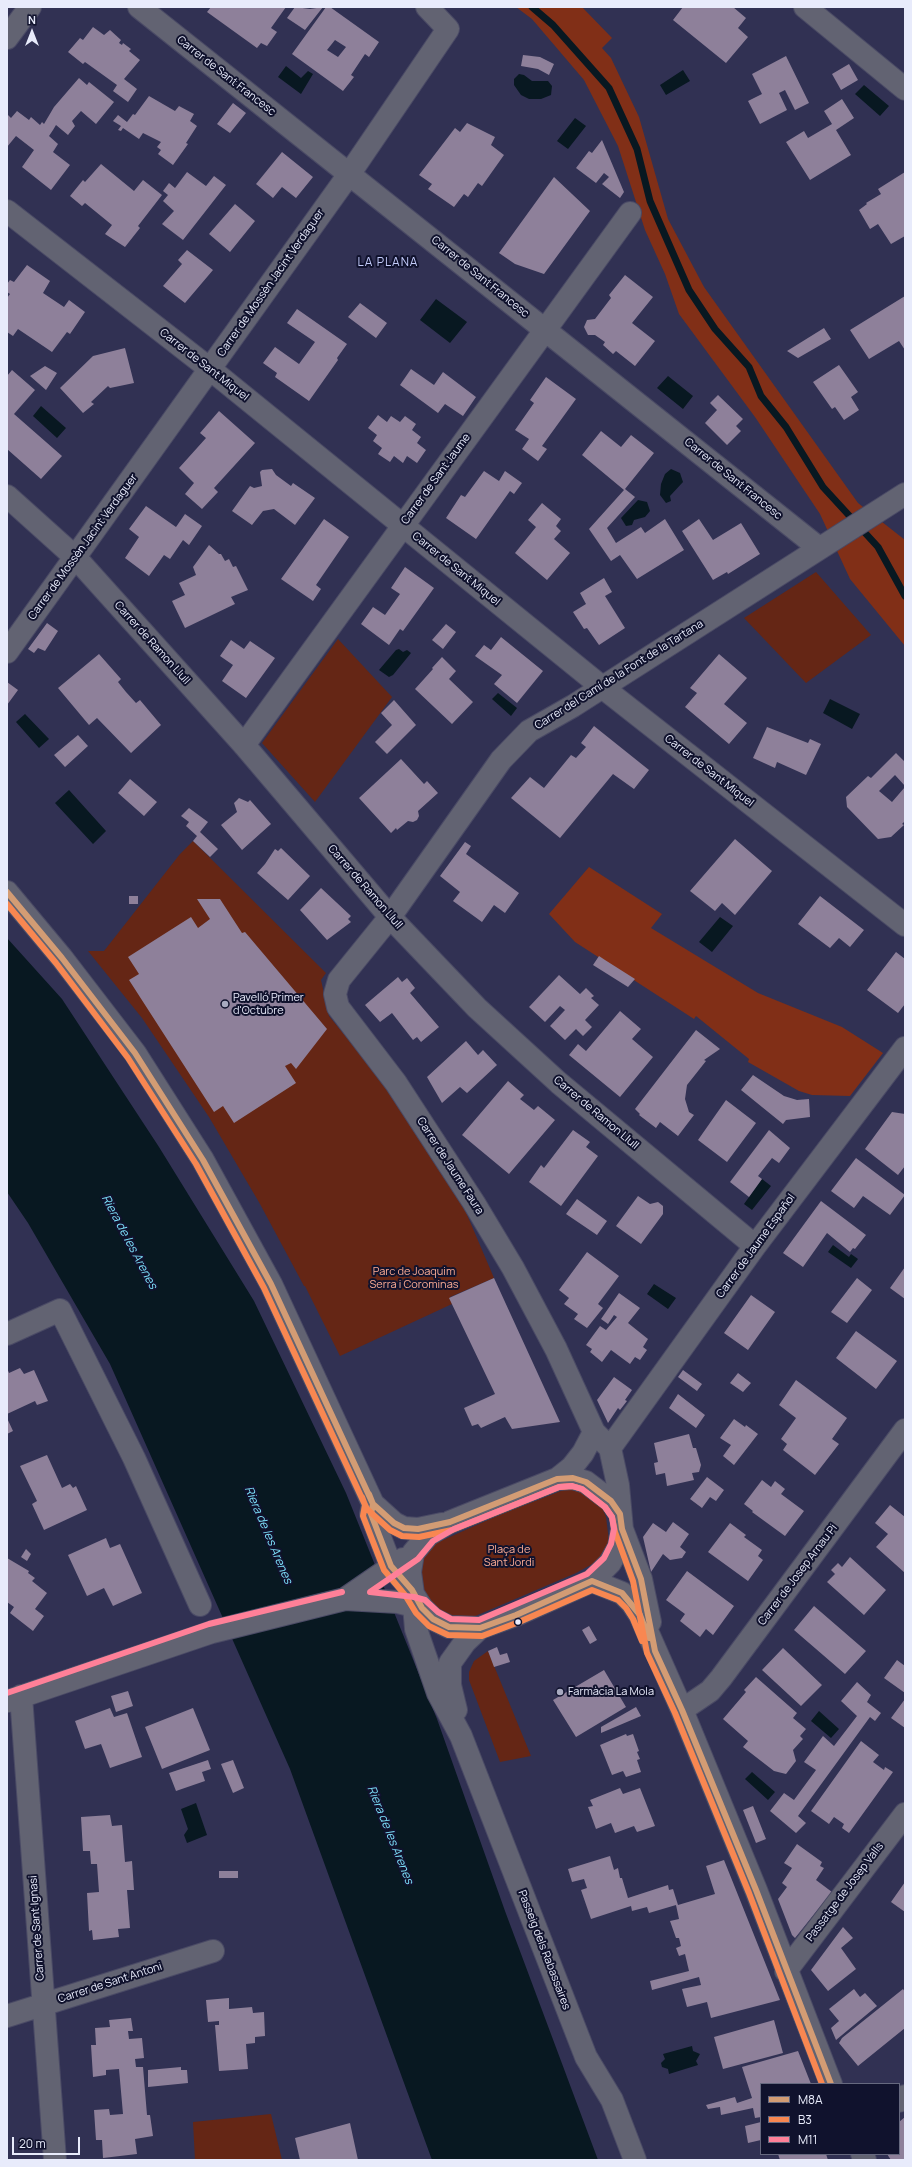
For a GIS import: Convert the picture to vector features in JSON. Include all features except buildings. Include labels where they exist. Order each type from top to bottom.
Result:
[{"type":"street","points":[[7,38],[30,7]]},
{"type":"street","name":"Carrer de Sant Francesc","points":[[139,7],[350,173],[820,548]]},
{"type":"street","name":"Carrer de Mossèn Jacint Verdaguer","points":[[7,652],[76,558],[350,173],[448,29],[427,7]]},
{"type":"street","points":[[805,7],[905,89]]},
{"type":"street","name":"Carrer de Sant Miquel","points":[[7,211],[210,369],[602,687],[905,925]]},
{"type":"street","name":"Carrer de Sant Jaume","points":[[244,745],[402,525],[630,213]]},
{"type":"street","name":"Carrer de Ramon Llull","points":[[7,496],[76,558],[244,745],[390,916],[477,1008],[554,1077],[755,1246]]},
{"type":"street","name":"Carrer del Camí de la Font de la Tartana","points":[[390,916],[512,746],[529,731],[602,687],[844,532],[903,499]]},
{"type":"street","points":[[7,892],[62,958],[122,1036],[203,1160],[271,1284],[373,1504],[394,1523],[404,1528],[418,1529],[450,1522],[557,1480],[573,1478],[586,1482],[611,1501],[621,1521],[641,1579],[655,1651]]},
{"type":"street","name":"Carrer de Jaume Faura","points":[[390,916],[339,980],[335,994],[338,1007],[396,1083],[474,1203],[513,1268],[556,1349],[594,1432],[610,1448],[615,1464],[621,1521]]},
{"type":"street","name":"Carrer de Jaume Español","points":[[610,1448],[755,1246],[905,1048]]},
{"type":"street","points":[[7,1334],[60,1310],[134,1458],[200,1605]]},
{"type":"street","name":"Carrer de Josep Arnau Pi","points":[[682,1710],[710,1691],[721,1678],[905,1430]]},
{"type":"street","points":[[557,1480],[572,1467],[583,1453],[594,1432]]},
{"type":"street","points":[[373,1504],[371,1514],[389,1569],[412,1600],[433,1619],[449,1627],[480,1628],[516,1615],[592,1581],[610,1563],[615,1555],[621,1521]]},
{"type":"street","points":[[345,1599],[413,1552],[428,1535],[450,1522]]},
{"type":"street","points":[[412,1600],[410,1572],[413,1552]]},
{"type":"street","points":[[592,1581],[622,1593],[632,1603],[640,1615],[682,1710],[756,1890],[786,1971],[831,2083]]},
{"type":"street","points":[[12,1695],[212,1632],[345,1599],[412,1600]]},
{"type":"street","name":"Passeig dels Rabassaires","points":[[412,1600],[416,1629],[438,1693],[461,1736],[586,2057],[612,2100],[636,2160]]},
{"type":"street","name":"Passeig dels Rabassaires","points":[[461,1736],[450,1685],[450,1663],[464,1642],[480,1628]]},
{"type":"street","name":"Carrer de Sant Ignasi","points":[[12,1695],[43,2004],[55,2160]]},
{"type":"street","name":"Passatge de Josep Valls","points":[[786,1971],[905,1814]]},
{"type":"street","name":"Carrer de Sant Antoni","points":[[7,2016],[213,1950]]},
{"type":"green space","points":[[816,572],[871,635],[806,683],[744,618]]},
{"type":"green space","points":[[338,639],[392,697],[315,802],[262,743]]},
{"type":"green space","name":"Parc de Joaquim Serra i Corominas","points":[[193,841],[326,973],[321,980],[329,1016],[394,1095],[465,1210],[494,1278],[450,1297],[452,1304],[340,1356],[305,1286],[260,1204],[209,1117],[142,1018],[88,951],[104,951],[180,854]]},
{"type":"green space","name":"Plaça de Sant Jordi","points":[[578,1488],[601,1505],[606,1517],[609,1541],[606,1551],[596,1562],[576,1573],[473,1617],[459,1620],[441,1615],[428,1601],[423,1587],[419,1567],[421,1559],[432,1545],[499,1515],[566,1489]]},
{"type":"green space","points":[[488,1651],[531,1756],[500,1762],[469,1680],[469,1672],[474,1661]]},
{"type":"green space","points":[[271,2114],[282,2160],[195,2160],[193,2122]]},
{"type":"shaded area","points":[[516,7],[582,7],[612,38],[602,48],[611,58],[639,117],[668,219],[704,287],[858,503],[905,540],[905,646],[850,579],[820,514],[755,417],[679,314],[665,274],[645,230],[618,146],[584,80],[532,19]]},
{"type":"shaded area","points":[[589,867],[662,914],[651,928],[758,993],[842,1027],[883,1053],[850,1096],[812,1095],[799,1091],[748,1062],[749,1059],[696,1016],[694,1019],[575,942],[549,914]]},
{"type":"water","points":[[286,66],[301,78],[308,71],[313,74],[301,94],[278,77]]},
{"type":"water","points":[[683,70],[690,81],[666,95],[660,85]]},
{"type":"water","points":[[519,74],[524,75],[532,81],[548,81],[552,86],[551,95],[541,99],[529,99],[521,95],[514,85],[514,79]]},
{"type":"water","points":[[864,85],[889,106],[880,116],[855,94]]},
{"type":"water","points":[[575,118],[586,126],[568,149],[557,141]]},
{"type":"water","points":[[436,299],[467,322],[450,343],[420,320]]},
{"type":"water","points":[[668,376],[693,396],[683,409],[657,388]]},
{"type":"water","points":[[41,406],[66,428],[57,438],[33,416]]},
{"type":"water","points":[[671,469],[680,473],[683,482],[670,496],[671,501],[666,503],[660,495],[661,484],[665,474]]},
{"type":"water","points":[[638,500],[647,502],[650,511],[645,517],[634,520],[632,525],[626,526],[621,518]]},
{"type":"water","points":[[399,649],[403,652],[407,650],[411,653],[393,675],[389,677],[379,670],[396,650]]},
{"type":"water","points":[[498,693],[517,708],[511,716],[492,699]]},
{"type":"water","points":[[830,699],[860,714],[852,729],[823,713]]},
{"type":"water","points":[[25,714],[49,739],[39,748],[16,722]]},
{"type":"water","points":[[69,790],[106,831],[93,844],[55,803]]},
{"type":"water","points":[[720,917],[733,926],[712,952],[699,942]]},
{"type":"water","name":"Riera de les Arenes","points":[[7,938],[62,999],[159,1147],[254,1301],[346,1493],[437,1719],[505,1911],[598,2160],[432,2160],[290,1769],[110,1364],[28,1223],[7,1192]]},
{"type":"water","points":[[762,1179],[771,1186],[752,1210],[744,1204]]},
{"type":"water","points":[[833,1245],[849,1257],[851,1254],[858,1259],[851,1268],[828,1252]]},
{"type":"water","points":[[654,1284],[676,1298],[668,1309],[647,1294]]},
{"type":"water","points":[[819,1711],[839,1729],[831,1738],[811,1721]]},
{"type":"water","points":[[752,1772],[775,1792],[768,1800],[745,1779]]},
{"type":"water","points":[[196,1803],[207,1835],[187,1843],[184,1835],[188,1829],[181,1809]]},
{"type":"water","points":[[692,2046],[693,2051],[700,2054],[696,2061],[698,2065],[669,2074],[668,2069],[662,2067],[661,2063],[665,2059],[663,2054]]},
{"type":"waterway","points":[[532,7],[553,25],[609,88],[637,149],[650,201],[689,290],[715,329],[749,367],[761,396],[786,427],[823,487],[878,547],[905,596]]},
{"type":"transit line","name":"M8A","points":[[7,892],[62,958],[135,1053],[203,1160],[271,1284],[373,1504],[394,1523],[404,1528],[418,1529],[450,1522],[557,1479],[573,1478],[586,1482],[611,1501],[620,1514],[622,1529],[641,1579],[655,1651],[682,1710],[756,1890],[831,2083]]},
{"type":"transit line","name":"B3","points":[[7,904],[56,963],[128,1058],[196,1164],[264,1288],[367,1509],[390,1530],[402,1536],[419,1537],[452,1530],[559,1487],[572,1486],[582,1489],[605,1507],[612,1517],[615,1532],[633,1581],[647,1653],[675,1713],[749,1893],[822,2083]]},
{"type":"transit line","name":"M11","points":[[572,1486],[582,1489],[605,1507],[612,1517],[614,1529],[611,1544],[604,1558],[587,1574],[479,1620],[451,1619],[438,1612],[425,1600],[414,1597],[370,1592],[418,1559],[433,1541],[454,1529],[559,1487],[572,1486]]},
{"type":"transit line","name":"M8A","points":[[369,1494],[373,1504],[371,1514],[391,1566],[412,1590],[422,1608],[433,1619],[449,1627],[480,1628],[516,1615],[592,1581],[622,1593],[640,1615],[649,1638]]},
{"type":"transit line","name":"B3","points":[[362,1497],[365,1505],[363,1516],[384,1570],[405,1595],[416,1613],[429,1626],[448,1635],[482,1636],[519,1622],[592,1590],[618,1600],[626,1608],[633,1619],[642,1641]]},
{"type":"transit line","name":"M11","points":[[7,1693],[209,1624],[342,1592]]},
{"type":"place","name":"Pavelló Primer d'Octubre","points":[[225,1004]]},
{"type":"place","name":"Farmàcia La Mola","points":[[560,1692]]},
{"type":"district","name":"LA PLANA","points":[[388,263]]}]
